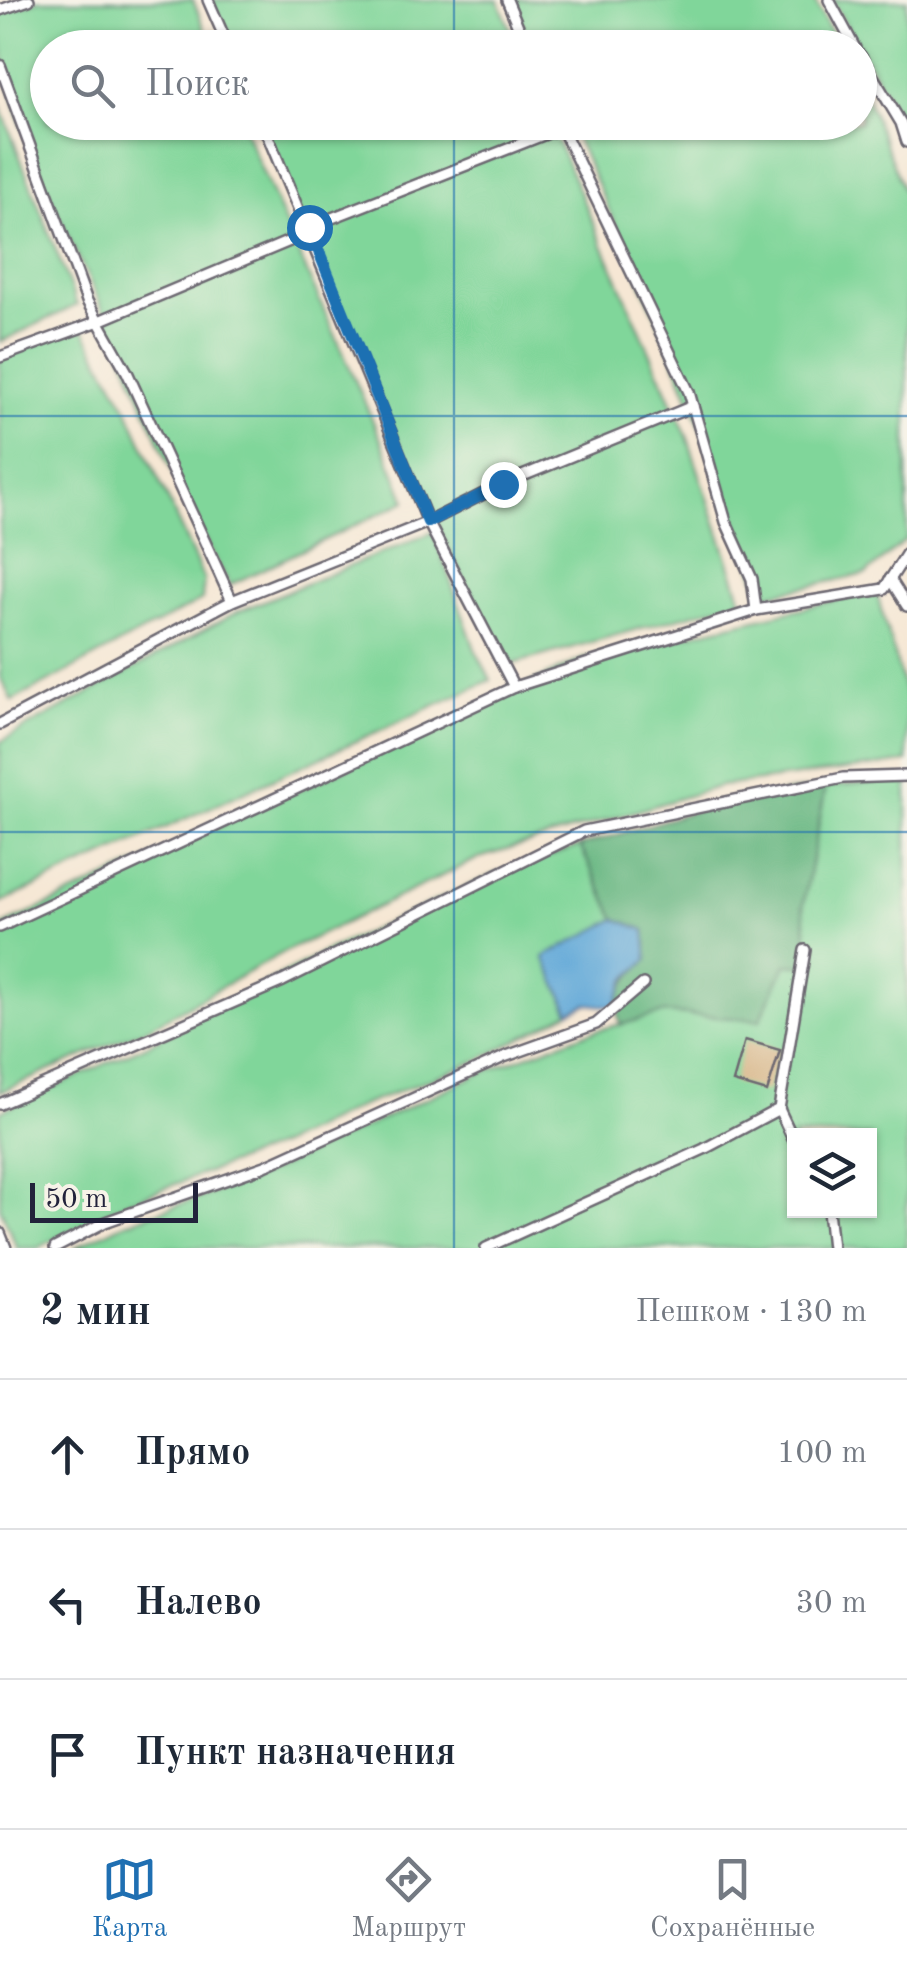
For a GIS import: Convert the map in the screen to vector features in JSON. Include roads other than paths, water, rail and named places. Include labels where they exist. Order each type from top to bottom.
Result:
[{"type":"lane","points":[[0,10],[29,0]]},
{"type":"lane","points":[[208,0],[221,30]]},
{"type":"lane","points":[[507,0],[520,30]]},
{"type":"lane","points":[[829,0],[845,30]]},
{"type":"lane","points":[[0,66],[99,321],[128,372],[232,601]]},
{"type":"lane","points":[[877,83],[901,123],[907,142]]},
{"type":"lane","points":[[270,140],[428,522],[514,686]]},
{"type":"lane","points":[[0,357],[99,321],[524,140]]},
{"type":"lane","points":[[567,140],[693,406],[726,522],[752,578],[756,610]]},
{"type":"lane","points":[[1,722],[232,601],[428,522],[503,484],[693,406]]},
{"type":"lane","points":[[0,926],[514,686],[756,610],[884,589],[907,553]]},
{"type":"lane","points":[[890,579],[907,606]]},
{"type":"lane","points":[[0,1104],[283,981],[584,831],[693,805],[843,778],[907,776]]},
{"type":"lane","points":[[788,1128],[779,1109],[806,950]]},
{"type":"lane","points":[[55,1248],[106,1222],[265,1166],[504,1056],[596,1024],[643,984]]},
{"type":"lane","points":[[486,1248],[704,1150],[779,1109]]},
{"type":"lane","points":[[829,1218],[832,1248]]},
{"type":"lane","points":[[0,1233],[6,1248]]},
{"type":"water","points":[[616,919],[645,930],[648,960],[626,979],[615,1007],[587,1004],[570,1012],[544,957]]}]
